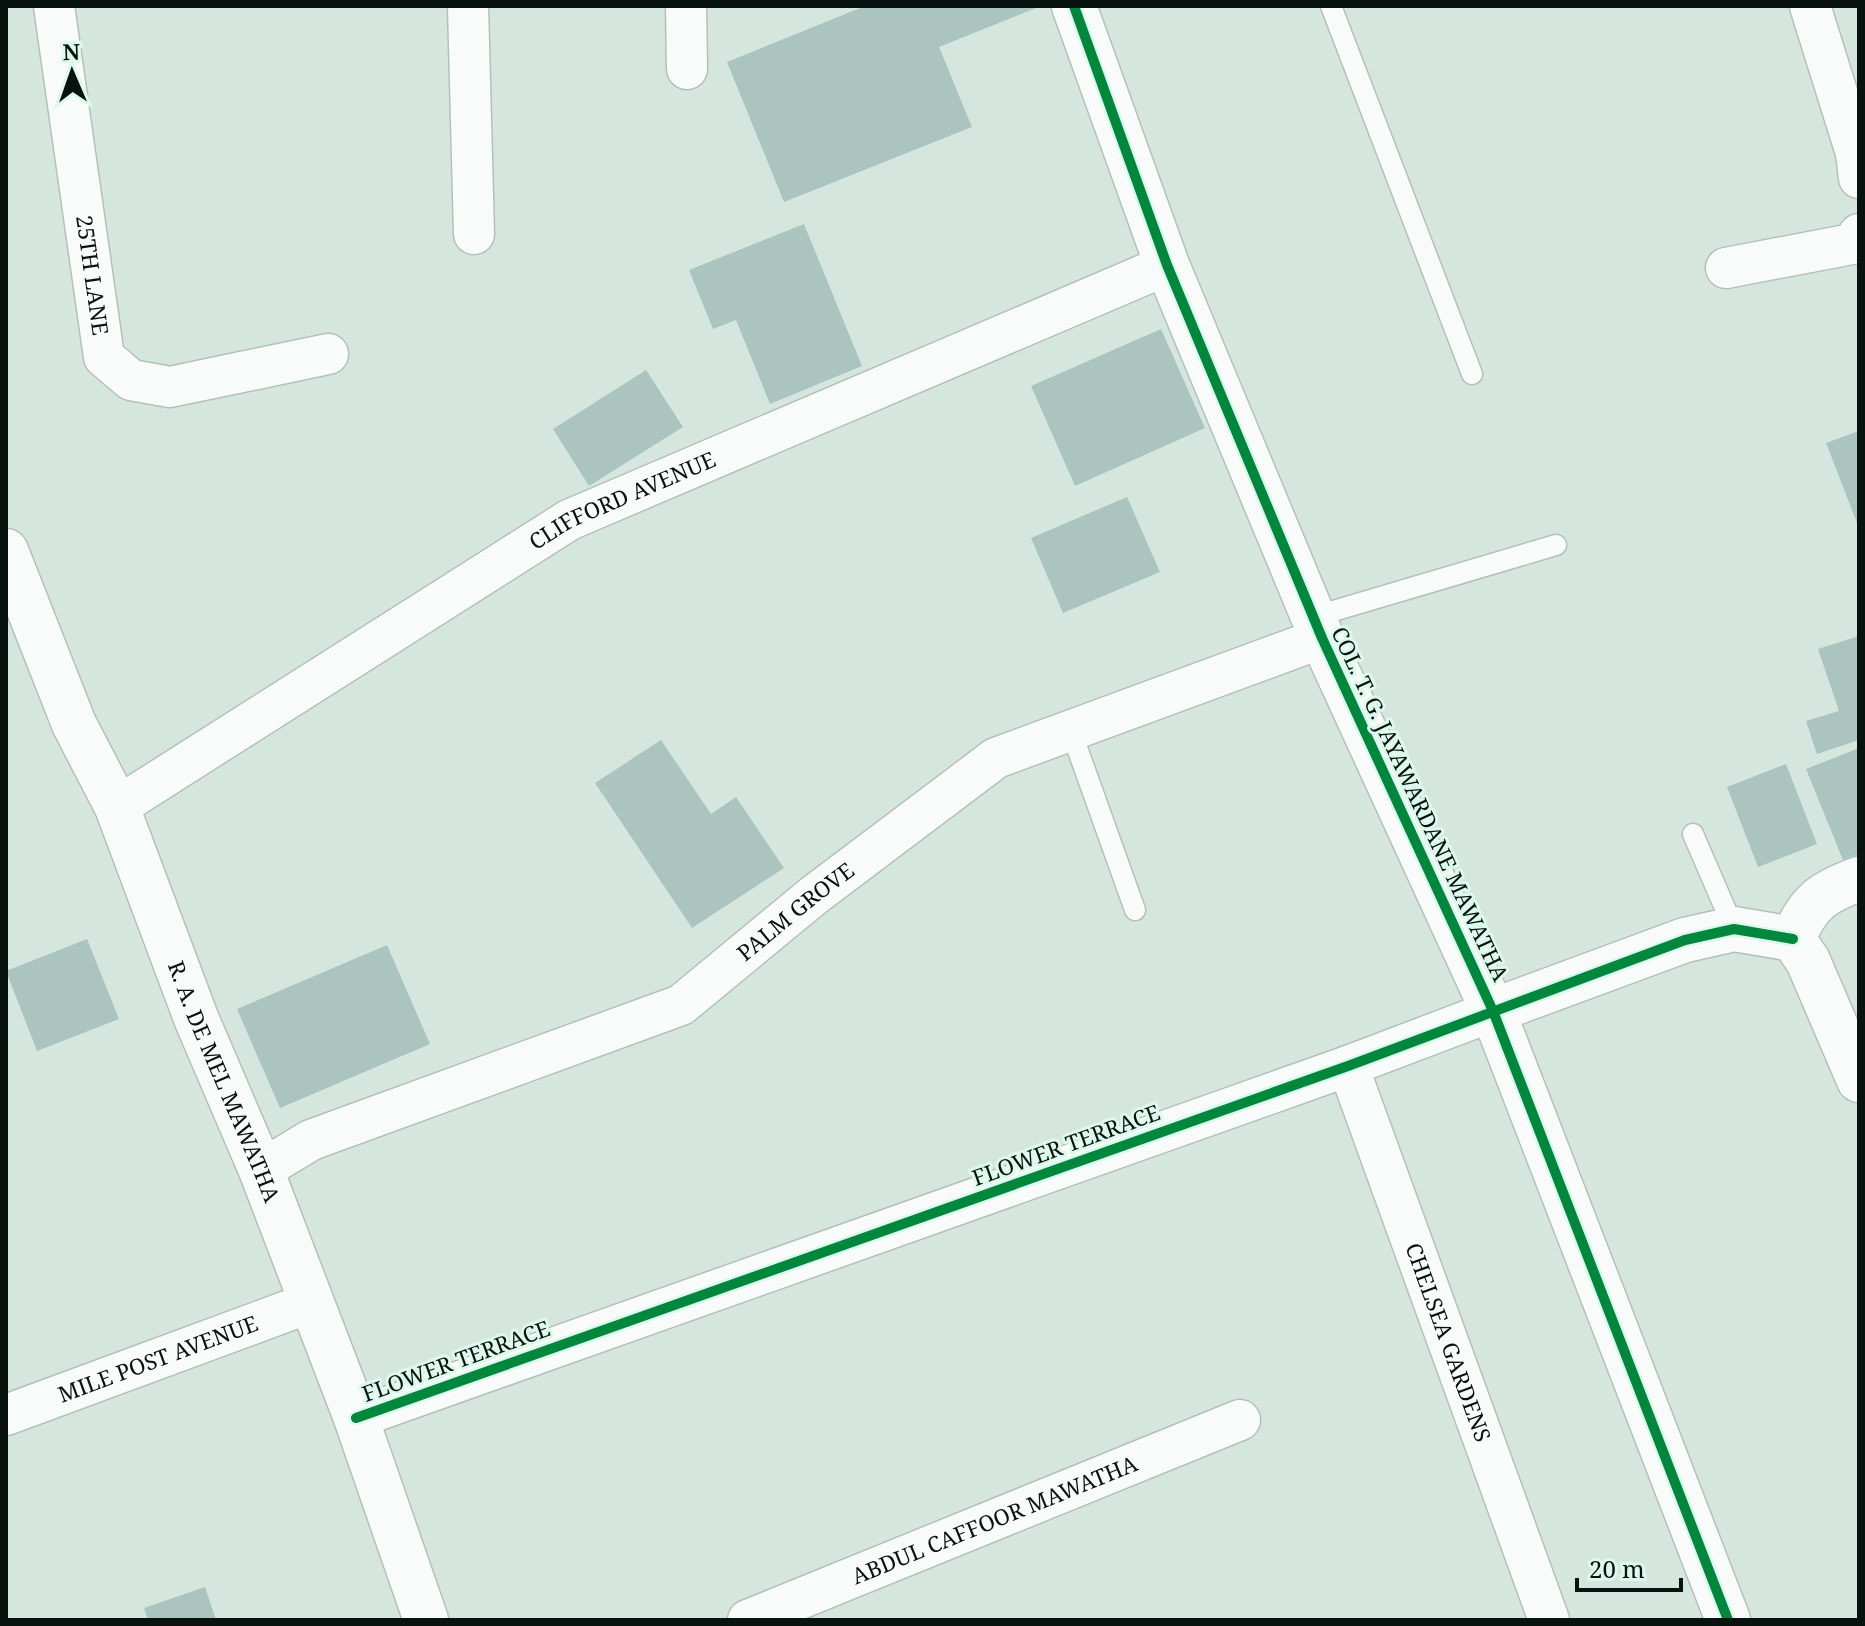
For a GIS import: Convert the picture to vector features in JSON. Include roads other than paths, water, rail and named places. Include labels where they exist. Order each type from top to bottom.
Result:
[{"type":"main road","name":"COL. T. G. JAYAWARDANE MAWATHA","points":[[1074,6],[1167,265],[1317,628],[1493,1011],[1728,1620]]},
{"type":"main road","name":"R. A. DE MEL MAWATHA","points":[[9,570],[74,724],[117,807],[196,1018],[261,1170],[309,1303],[356,1418],[426,1620]]},
{"type":"main road","points":[[1859,879],[1825,892],[1801,918],[1793,939],[1808,961],[1859,1080]]},
{"type":"main road","name":"FLOWER TERRACE","points":[[1493,1011],[1685,940],[1734,929],[1793,939]]},
{"type":"street","name":"25TH LANE","points":[[54,6],[104,357],[131,380],[170,387],[328,354]]},
{"type":"street","points":[[468,6],[474,234]]},
{"type":"street","points":[[686,6],[687,69]]},
{"type":"street","points":[[1810,6],[1856,153],[1859,178]]},
{"type":"street","points":[[1726,268],[1852,244],[1859,234]]},
{"type":"street","name":"CLIFFORD AVENUE","points":[[117,807],[569,520],[1167,265]]},
{"type":"street","name":"PALM GROVE","points":[[261,1170],[311,1140],[681,1005],[813,896],[996,758],[1071,731],[1317,628]]},
{"type":"street","name":"FLOWER TERRACE","points":[[356,1418],[1348,1066],[1493,1011]]},
{"type":"street","name":"CHELSEA GARDENS","points":[[1348,1066],[1549,1620]]},
{"type":"street","name":"MILE POST AVENUE","points":[[6,1415],[309,1303]]},
{"type":"street","name":"ABDUL CAFFOOR MAWATHA","points":[[748,1620],[814,1609],[1240,1420]]},
{"type":"lane","points":[[1331,6],[1472,374]]},
{"type":"lane","points":[[1317,628],[1556,545]]},
{"type":"lane","points":[[1071,731],[1135,910]]},
{"type":"lane","points":[[1693,834],[1734,929]]}]
